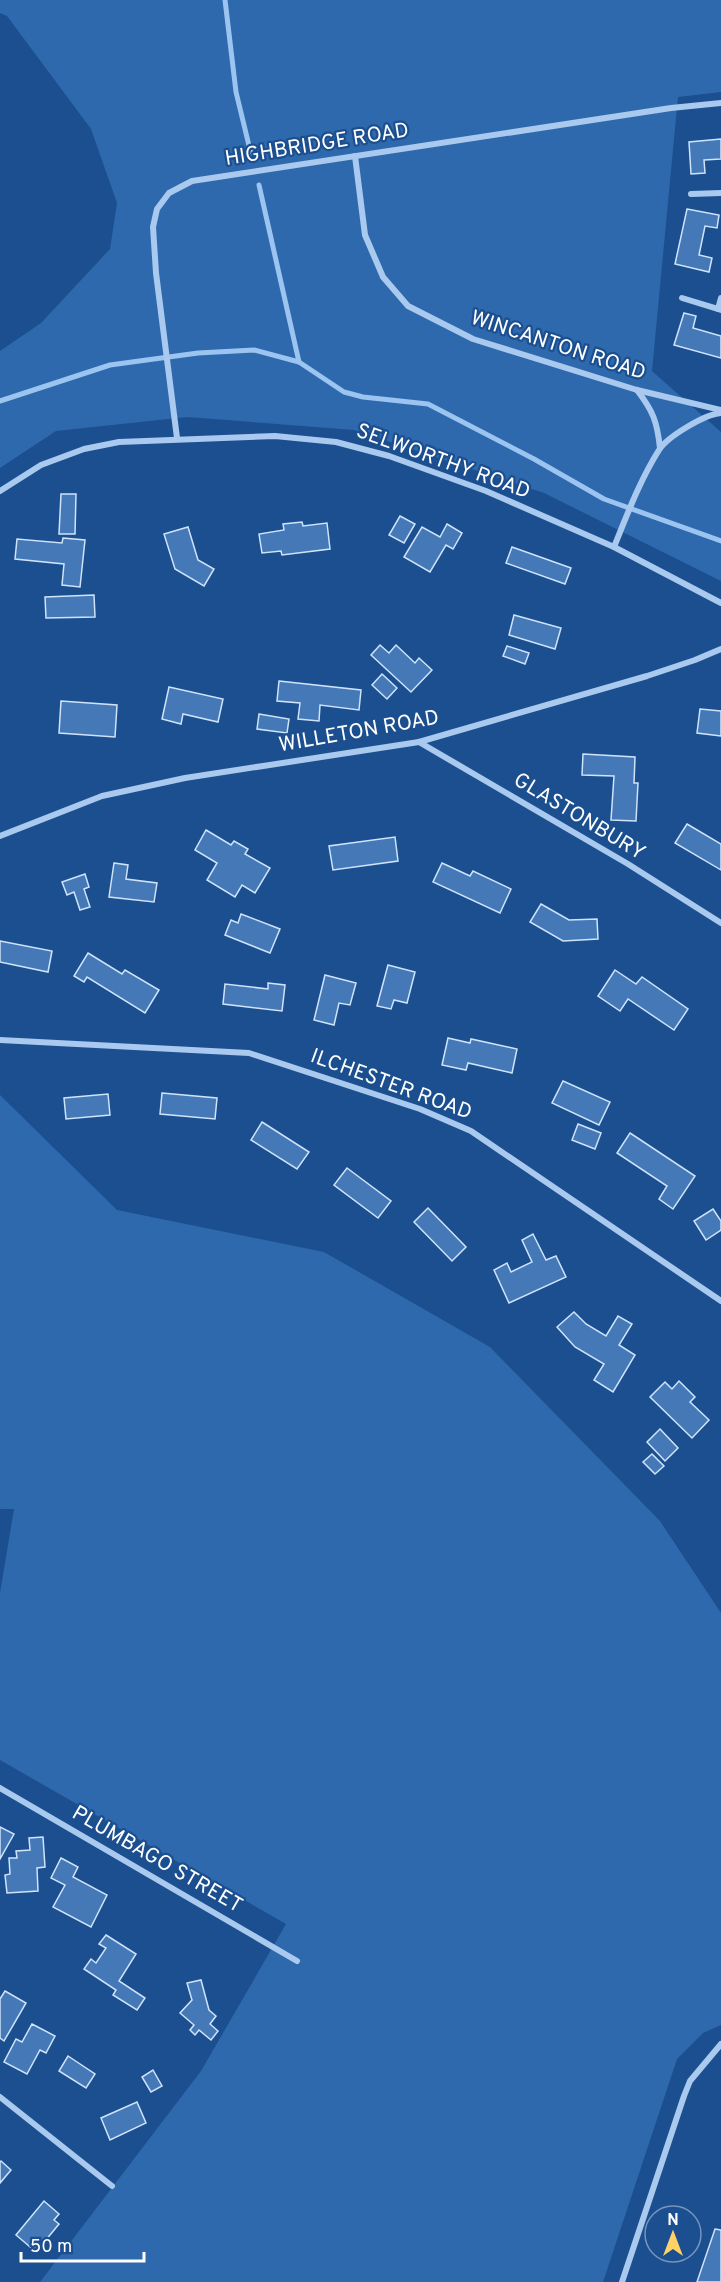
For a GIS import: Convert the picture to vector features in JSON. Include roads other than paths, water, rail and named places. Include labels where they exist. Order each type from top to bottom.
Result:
[{"type":"street","name":"HIGHBRIDGE ROAD","points":[[177,438],[156,273],[153,227],[157,209],[169,193],[192,181],[671,108],[721,104]]},
{"type":"street","name":"WINCANTON ROAD","points":[[355,156],[365,235],[383,277],[408,306],[473,339],[637,390],[721,412]]},
{"type":"street","points":[[691,194],[721,192]]},
{"type":"street","points":[[682,298],[720,309],[721,298]]},
{"type":"street","points":[[637,390],[652,409],[658,425],[660,448]]},
{"type":"street","points":[[614,547],[635,497],[660,448],[692,424],[711,414],[721,412]]},
{"type":"street","name":"SELWORTHY ROAD","points":[[0,490],[41,465],[84,448],[119,442],[275,436],[336,442],[389,456],[486,491],[614,547],[721,603]]},
{"type":"street","name":"WILLETON ROAD","points":[[0,836],[102,796],[185,778],[419,742],[647,676],[721,649]]},
{"type":"street","name":"GLASTONBURY","points":[[419,742],[628,864],[721,922]]},
{"type":"street","name":"ILCHESTER ROAD","points":[[0,1040],[249,1053],[420,1108],[471,1131],[721,1301]]},
{"type":"street","name":"PLUMBAGO STREET","points":[[0,1788],[297,1961]]},
{"type":"street","points":[[622,2282],[690,2081],[721,2044]]},
{"type":"street","points":[[0,2097],[112,2186]]},
{"type":"waterway","points":[[225,0],[236,92],[252,158]]},
{"type":"waterway","points":[[259,185],[299,362]]},
{"type":"waterway","points":[[0,401],[110,365],[198,353],[254,350],[299,362],[344,392],[363,397],[428,404],[534,459],[604,499],[721,541]]}]
